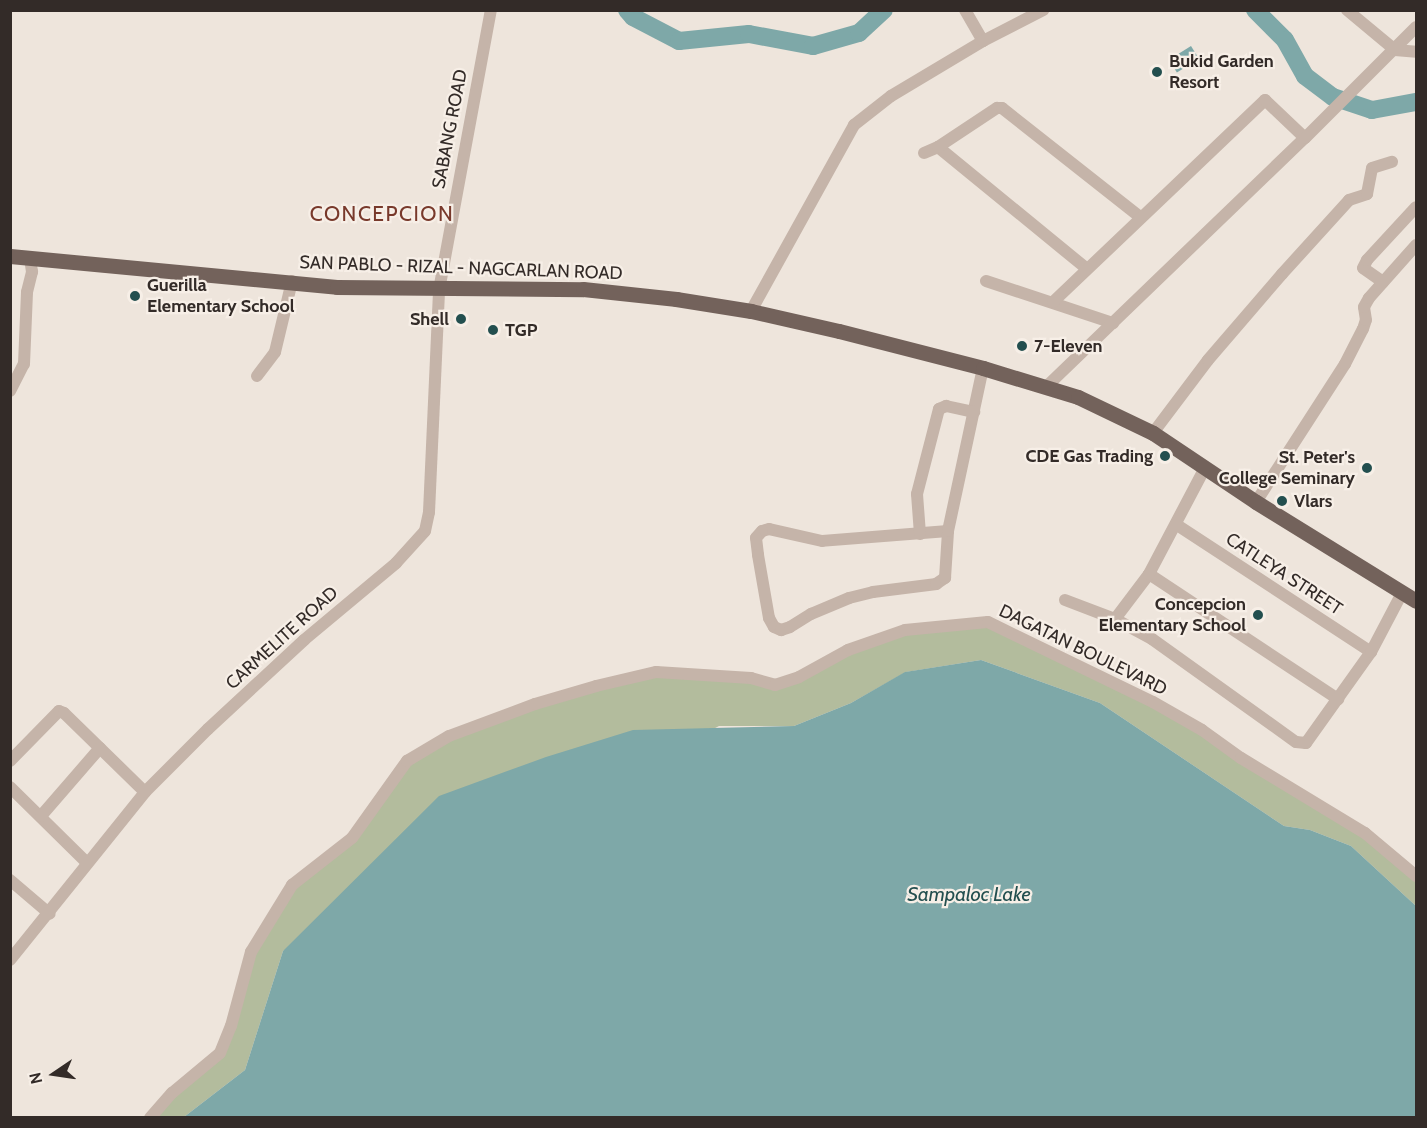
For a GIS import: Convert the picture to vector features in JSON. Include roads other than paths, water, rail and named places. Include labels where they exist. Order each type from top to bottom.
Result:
[{"type":"main road","name":"SAN PABLO - RIZAL - NAGCARLAN ROAD","points":[[10,256],[337,286],[439,290],[583,289],[676,299],[751,311],[983,368],[1078,397],[1153,433],[1256,502],[1416,601]]},
{"type":"street","name":"SABANG ROAD","points":[[439,290],[491,10]]},
{"type":"street","points":[[965,10],[983,41]]},
{"type":"street","points":[[751,311],[854,125],[891,96],[983,41],[1043,10]]},
{"type":"street","points":[[1347,10],[1395,50],[1416,52]]},
{"type":"street","points":[[1047,386],[1336,108],[1416,27]]},
{"type":"street","points":[[1053,302],[1264,100],[1305,138]]},
{"type":"street","points":[[924,153],[938,147],[997,108],[1002,108],[1140,218]]},
{"type":"street","points":[[938,147],[1086,268]]},
{"type":"street","points":[[1153,433],[1208,360],[1297,258],[1349,200],[1367,194],[1372,168],[1392,162]]},
{"type":"street","points":[[1383,282],[1364,268],[1367,260],[1416,207]]},
{"type":"street","points":[[1256,502],[1345,364],[1366,320],[1364,307],[1416,245]]},
{"type":"street","points":[[10,391],[24,364],[27,292],[32,272],[30,258]]},
{"type":"street","points":[[257,376],[275,352],[292,281]]},
{"type":"street","points":[[986,281],[1113,323]]},
{"type":"street","name":"CARMELITE ROAD","points":[[10,960],[50,914],[87,863],[145,792],[208,729],[296,648],[396,563],[425,531],[429,513],[439,290]]},
{"type":"street","points":[[948,531],[822,541],[769,529],[762,531],[756,538],[758,555],[767,608],[774,627],[782,630],[821,610],[873,592],[936,584],[945,578],[948,531],[983,368]]},
{"type":"street","points":[[920,534],[917,494],[939,409],[946,406],[974,412]]},
{"type":"street","points":[[1115,619],[1149,574],[1177,525],[1205,468]]},
{"type":"street","name":"CATLEYA STREET","points":[[1177,525],[1371,652]]},
{"type":"street","points":[[1149,574],[1338,699]]},
{"type":"street","points":[[1065,600],[1115,619],[1152,639],[1296,742],[1306,743],[1371,652],[1402,593]]},
{"type":"street","name":"DAGATAN BOULEVARD","points":[[150,1118],[172,1093],[220,1053],[231,1026],[251,952],[292,885],[352,838],[407,760],[449,736],[535,704],[596,686],[656,672],[751,678],[775,685],[799,677],[848,650],[905,630],[988,622],[1153,702],[1202,730],[1261,771],[1365,833],[1416,876]]},
{"type":"street","points":[[10,760],[59,711],[64,713],[145,792]]},
{"type":"street","points":[[41,816],[100,748]]},
{"type":"street","points":[[10,787],[87,863]]},
{"type":"street","points":[[10,880],[50,914]]},
{"type":"water","points":[[1191,46],[1199,59],[1177,72],[1169,60]]},
{"type":"water","name":"Sampaloc Lake","points":[[981,660],[1100,703],[1284,826],[1310,830],[1351,846],[1416,906],[1416,1117],[184,1117],[245,1070],[283,951],[439,796],[546,757],[633,730],[794,726],[851,703],[905,672]]},
{"type":"waterway","points":[[627,10],[633,17],[679,41],[749,34],[813,46],[859,33],[884,10]]},
{"type":"waterway","points":[[1255,10],[1285,40],[1305,76],[1333,97],[1372,110],[1416,102]]},
{"type":"place","name":"Bukid Garden Resort","points":[[1157,72]]},
{"type":"place","name":"Guerilla Elementary School","points":[[135,296]]},
{"type":"place","name":"Shell","points":[[461,319]]},
{"type":"place","name":"TGP","points":[[493,330]]},
{"type":"place","name":"7-Eleven","points":[[1022,346]]},
{"type":"place","name":"CDE Gas Trading","points":[[1165,456]]},
{"type":"place","name":"St. Peter's College Seminary","points":[[1367,468]]},
{"type":"place","name":"Vlars","points":[[1282,501]]},
{"type":"place","name":"Concepcion Elementary School","points":[[1258,615]]},
{"type":"district","name":"CONCEPCION","points":[[382,214]]}]
